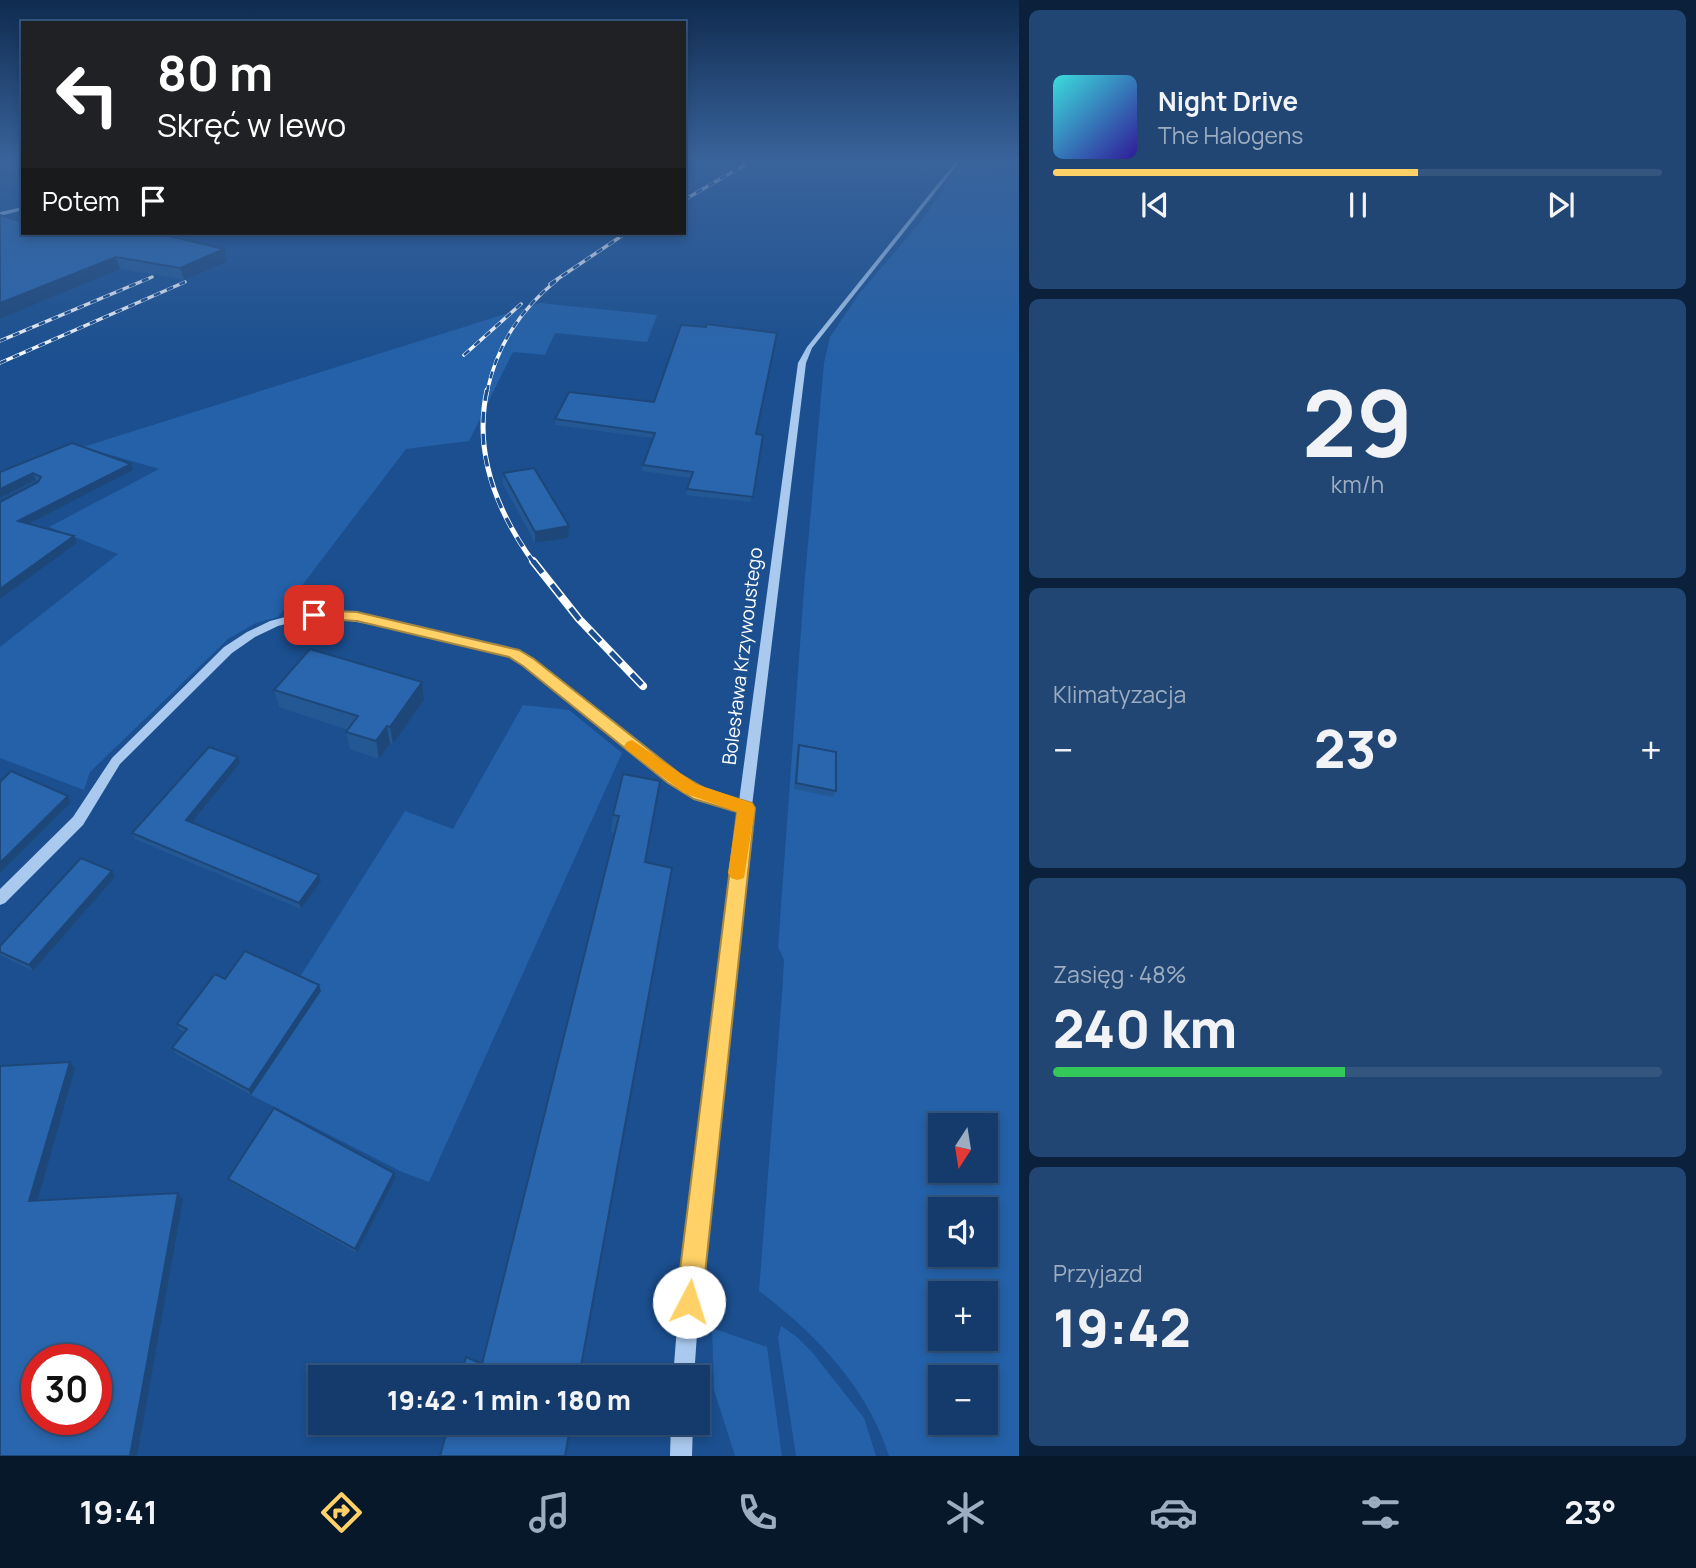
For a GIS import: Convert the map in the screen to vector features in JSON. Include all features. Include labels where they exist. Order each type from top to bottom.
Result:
[{"type":"street","name":"Bolesława Krzywoustego","points":[[684,1365],[691,1277],[746,808],[802,363],[809,348],[905,228]]},
{"type":"street","points":[[0,899],[79,821],[102,779],[116,761],[228,650],[240,640],[271,624],[314,615],[357,616],[513,653],[528,662],[674,779],[701,794],[746,808]]},
{"type":"shaded area","points":[[915,228],[1019,228],[1019,1456],[889,1456],[867,1407],[837,1364],[800,1325],[759,1291],[782,994],[784,960],[778,947],[804,589],[824,363],[830,337],[859,294]]},
{"type":"shaded area","points":[[540,303],[657,315],[647,342],[555,333],[545,355],[513,352],[469,441],[406,449],[278,617],[256,623],[228,639],[90,772],[84,790],[0,758],[0,647],[118,554],[49,527],[159,469],[83,447]]},
{"type":"shaded area","points":[[523,705],[569,710],[622,753],[429,1182],[402,1172],[251,1095],[320,991],[298,980],[405,811],[453,829]]},
{"type":"shaded area","points":[[781,1326],[812,1352],[864,1418],[876,1456],[796,1456],[778,1338]]},
{"type":"shaded area","points":[[712,1328],[767,1347],[782,1456],[735,1456],[714,1390]]},
{"type":"building","points":[[0,228],[21,228],[21,235],[164,235],[224,249],[180,268],[116,257],[0,303]]},
{"type":"building","points":[[706,324],[777,333],[756,434],[763,435],[753,497],[687,489],[693,472],[643,465],[655,433],[555,419],[569,392],[654,402],[681,325],[706,327]]},
{"type":"building","points":[[72,443],[131,464],[18,521],[74,536],[0,589],[0,502],[38,482],[41,477],[33,473],[0,489],[0,472]]},
{"type":"building","points":[[534,468],[569,526],[535,532],[503,473]]},
{"type":"building","points":[[310,649],[422,682],[390,727],[387,726],[376,741],[346,732],[358,716],[274,690]]},
{"type":"building","points":[[799,745],[836,752],[836,791],[796,783]]},
{"type":"building","points":[[209,747],[238,757],[186,820],[319,875],[299,903],[132,833]]},
{"type":"building","points":[[11,771],[68,796],[0,863],[0,782]]},
{"type":"building","points":[[623,774],[660,781],[645,862],[672,868],[581,1365],[464,1365],[466,1357],[482,1364],[619,816],[613,815]]},
{"type":"building","points":[[81,858],[112,871],[29,965],[0,952],[0,946]]},
{"type":"building","points":[[245,951],[319,985],[249,1090],[172,1048],[187,1029],[177,1024],[215,974],[225,979]]},
{"type":"building","points":[[70,1062],[29,1201],[178,1193],[130,1456],[0,1456],[0,1066]]},
{"type":"building","points":[[274,1108],[394,1173],[355,1249],[228,1179]]},
{"type":"building","points":[[446,1435],[569,1435],[565,1456],[440,1456]]},
{"type":"railway","points":[[550,284],[623,235]]},
{"type":"railway","points":[[0,341],[152,277]]},
{"type":"railway","points":[[487,392],[497,359],[512,330],[521,316],[557,280]]},
{"type":"railway","points":[[0,363],[185,282]]},
{"type":"railway","points":[[464,355],[521,304]]},
{"type":"railway","points":[[487,390],[483,437],[491,481],[509,523],[534,563]]},
{"type":"railway","points":[[533,561],[579,619],[643,686]]},
{"type":"slow traffic","points":[[632,746],[690,789],[746,808],[737,873]]},
{"type":"route","points":[[314,615],[357,616],[513,653],[528,662],[674,779],[701,794],[746,808],[689,1302]]}]
